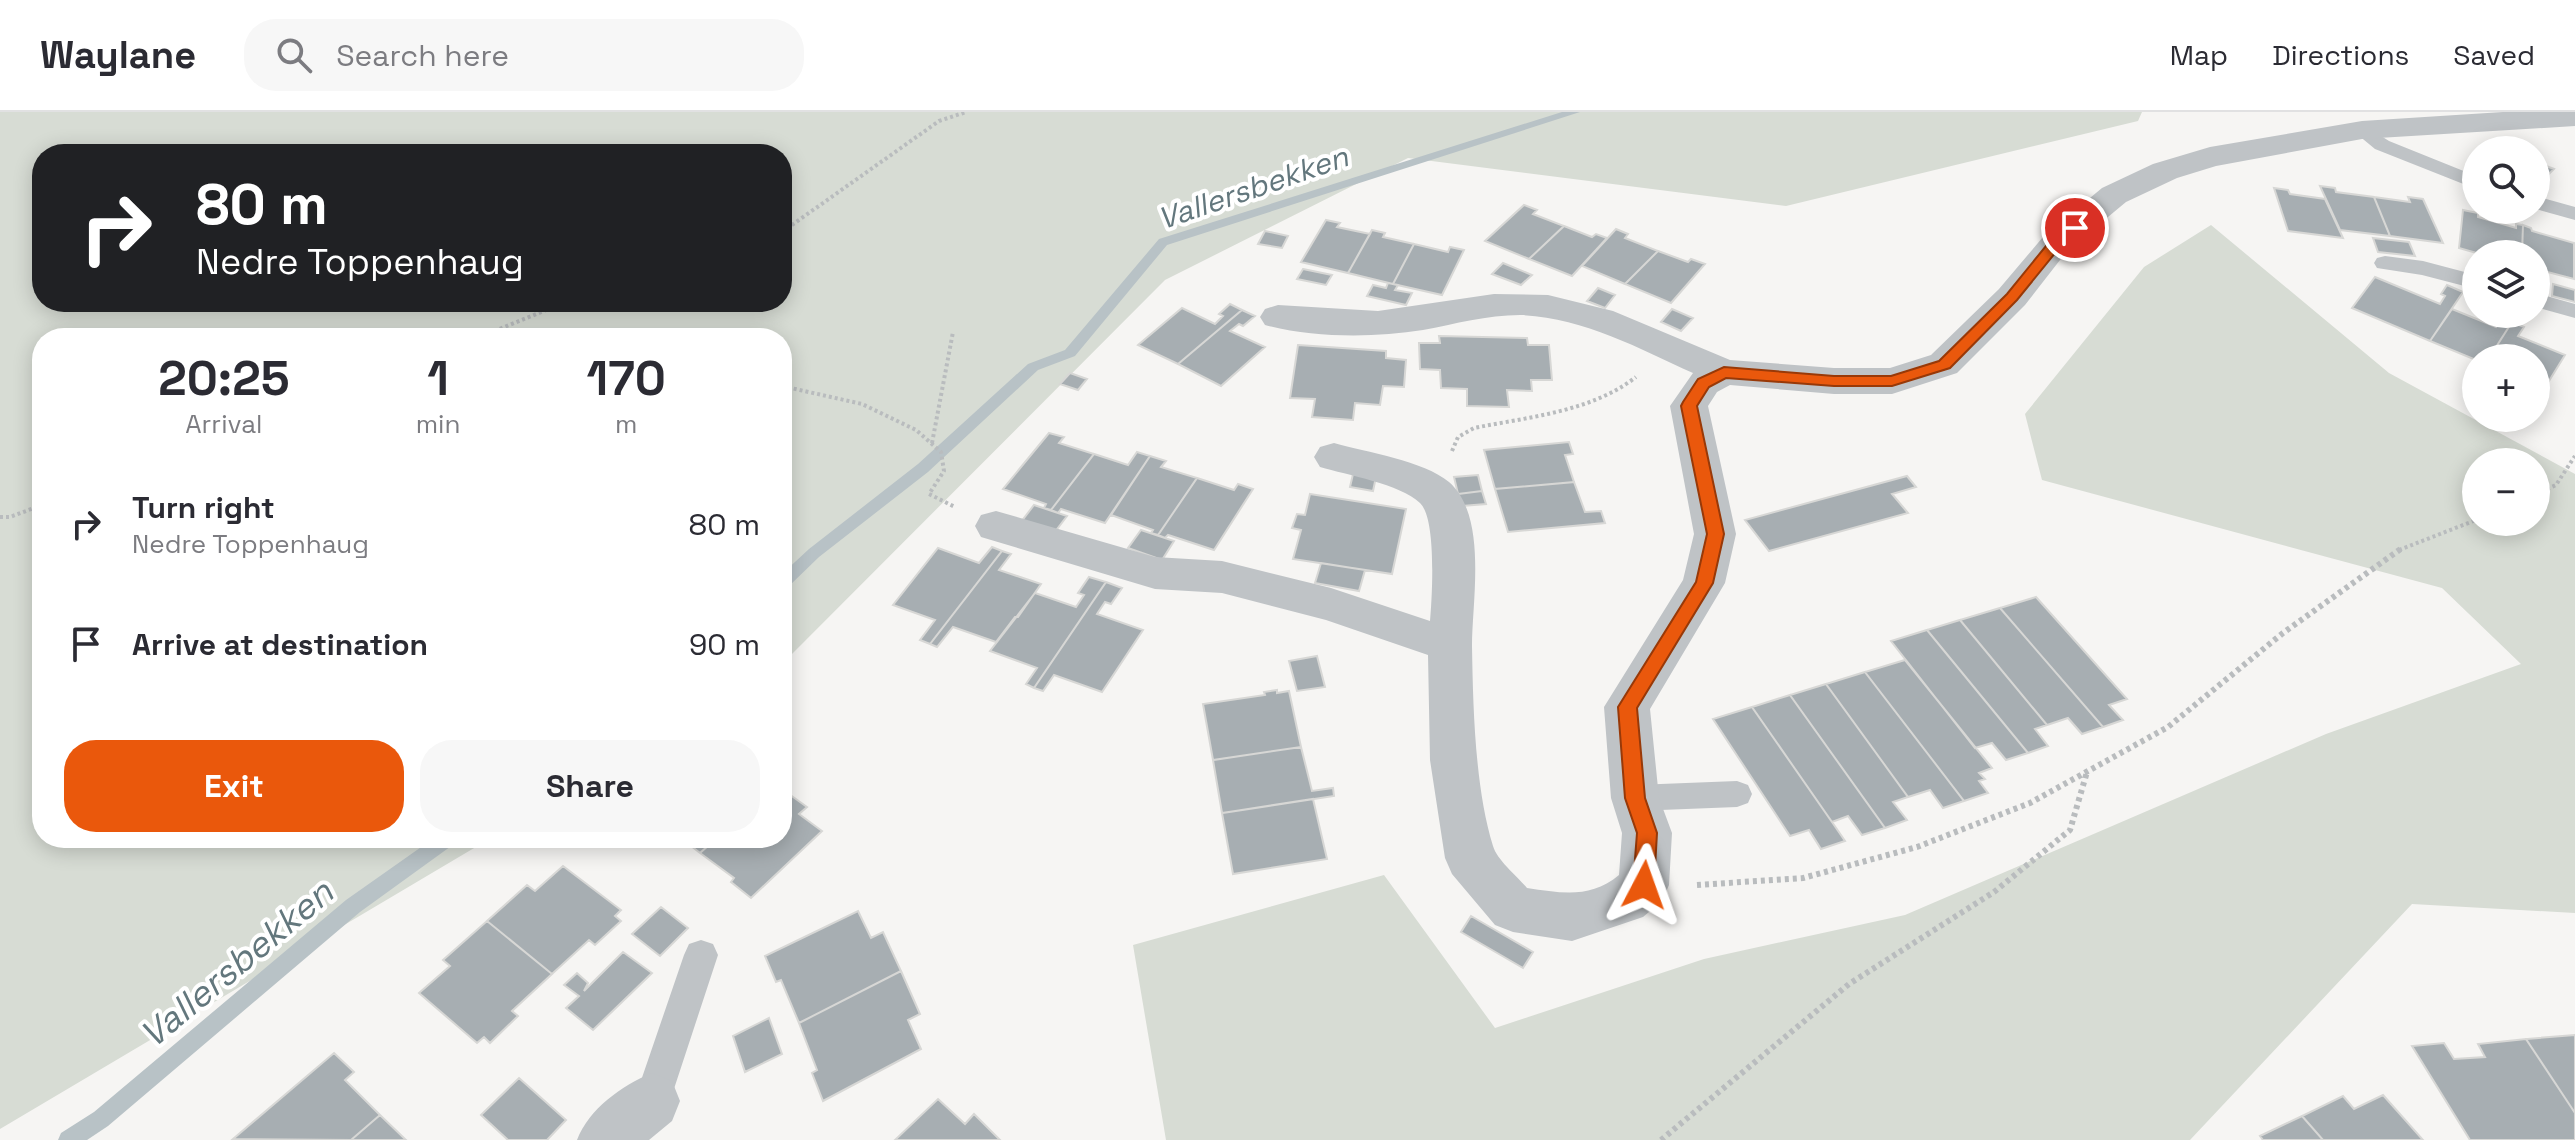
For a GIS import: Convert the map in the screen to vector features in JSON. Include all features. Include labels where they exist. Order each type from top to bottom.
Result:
[{"type":"street","points":[[1278,317],[1352,324],[1411,321],[1472,308],[1522,304],[1593,316],[1724,372],[1834,381],[1892,381],[1944,364],[2012,297],[2055,244],[2114,195],[2165,171],[2210,157],[2362,130],[2575,117]]},
{"type":"street","points":[[1334,457],[1406,478],[1435,493],[1448,514],[1455,578],[1450,645],[1454,760],[1470,858],[1513,909],[1572,918],[1625,901],[1644,885],[1647,833],[1635,798],[1627,707],[1704,583],[1715,534],[1689,406],[1704,383],[1724,372]]},
{"type":"street","points":[[980,518],[1155,573],[1222,577],[1331,605],[1450,645]]},
{"type":"street","points":[[605,1140],[652,1101]]},
{"type":"lane","points":[[2362,130],[2382,145],[2462,177]]},
{"type":"lane","points":[[2550,206],[2575,214]]},
{"type":"lane","points":[[2385,263],[2423,268],[2462,278]]},
{"type":"lane","points":[[2550,304],[2575,311]]},
{"type":"lane","points":[[1635,798],[1737,794]]},
{"type":"lane","points":[[652,1101],[701,955]]},
{"type":"path","points":[[792,225],[939,121],[966,112]]},
{"type":"path","points":[[502,328],[541,312]]},
{"type":"path","points":[[932,444],[953,332]]},
{"type":"path","points":[[1458,437],[1474,428],[1592,401],[1629,384]]},
{"type":"path","points":[[792,388],[862,404],[916,430],[941,452],[944,471],[929,494],[980,518]]},
{"type":"path","points":[[2550,488],[2556,485],[2575,456]]},
{"type":"path","points":[[0,517],[10,517],[32,509]]},
{"type":"path","points":[[1644,885],[1719,885],[1803,878],[1917,847],[2030,803],[2168,727],[2283,633],[2403,547],[2462,525]]},
{"type":"path","points":[[1661,1140],[1849,984],[1994,892],[2070,830],[2087,772]]},
{"type":"shaded area","points":[[0,112],[2142,112],[2138,121],[1786,206],[1408,158],[1165,280],[792,654],[792,328],[32,328],[32,848],[474,848],[0,1129]]},
{"type":"shaded area","points":[[2211,225],[2389,373],[2462,413],[2462,432],[2498,432],[2527,448],[2462,448],[2462,536],[2550,536],[2550,460],[2575,474],[2575,913],[2412,904],[2190,1140],[1166,1140],[1133,945],[1384,875],[1495,1028],[1704,959],[1905,915],[2326,734],[2521,664],[2442,588],[2042,480],[2025,414],[2144,267]]},
{"type":"building","points":[[2320,186],[2335,188],[2336,192],[2374,197],[2390,236],[2340,230]]},
{"type":"building","points":[[2274,188],[2288,190],[2290,194],[2325,199],[2343,238],[2288,231]]},
{"type":"building","points":[[2374,197],[2410,202],[2408,197],[2423,199],[2443,243],[2390,236]]},
{"type":"building","points":[[1524,205],[1537,210],[1533,214],[1564,226],[1529,259],[1485,241]]},
{"type":"building","points":[[1326,220],[1340,223],[1337,227],[1370,234],[1348,273],[1301,262]]},
{"type":"building","points":[[2462,220],[2462,224],[2502,224],[2516,228],[2516,224],[2523,225],[2522,240],[2462,240],[2462,249],[2459,248]]},
{"type":"building","points":[[2523,225],[2532,231],[2574,243],[2574,279],[2550,273],[2550,240],[2522,240]]},
{"type":"building","points":[[1564,226],[1592,237],[1596,234],[1607,238],[1572,276],[1529,259]]},
{"type":"building","points":[[1616,229],[1628,234],[1625,238],[1658,251],[1625,284],[1582,266]]},
{"type":"building","points":[[1372,230],[1385,233],[1383,237],[1414,244],[1393,284],[1348,273]]},
{"type":"building","points":[[1265,231],[1288,236],[1282,248],[1258,244]]},
{"type":"building","points":[[2373,238],[2409,242],[2415,256],[2378,252]]},
{"type":"building","points":[[1414,244],[1448,252],[1450,247],[1464,250],[1442,295],[1393,284]]},
{"type":"building","points":[[1658,251],[1688,262],[1691,259],[1705,264],[1671,303],[1625,284]]},
{"type":"building","points":[[1503,263],[1532,275],[1521,285],[1492,274]]},
{"type":"building","points":[[1303,269],[1332,275],[1326,285],[1297,279]]},
{"type":"building","points":[[2375,277],[2440,304],[2445,296],[2441,294],[2447,285],[2462,292],[2430,341],[2352,308]]},
{"type":"building","points":[[1388,283],[1398,285],[1395,290],[1412,293],[1406,305],[1367,296],[1373,285],[1386,288]]},
{"type":"building","points":[[2553,284],[2575,290],[2575,302],[2552,296]]},
{"type":"building","points":[[1598,288],[1615,295],[1605,308],[1587,301]]},
{"type":"building","points":[[1230,304],[1242,310],[1178,364],[1138,345],[1182,308],[1215,324],[1223,316],[1219,314]]},
{"type":"building","points":[[1672,309],[1693,318],[1681,331],[1661,322]]},
{"type":"building","points":[[2452,309],[2462,313],[2462,328],[2508,328],[2498,344],[2462,344],[2462,354],[2430,341]]},
{"type":"building","points":[[1242,310],[1255,316],[1243,326],[1239,324],[1230,331],[1265,347],[1221,386],[1178,364]]},
{"type":"building","points":[[2508,328],[2523,328],[2518,336],[2538,344],[2498,344]]},
{"type":"building","points":[[1439,336],[1527,338],[1528,345],[1549,345],[1552,380],[1531,380],[1532,391],[1507,390],[1509,407],[1467,406],[1467,389],[1441,388],[1440,370],[1420,369],[1419,343],[1440,343]]},
{"type":"building","points":[[1298,345],[1386,351],[1386,358],[1406,360],[1404,387],[1383,386],[1380,405],[1355,403],[1353,420],[1312,417],[1315,399],[1290,398]]},
{"type":"building","points":[[2550,349],[2565,355],[2550,379]]},
{"type":"building","points":[[1070,373],[1087,379],[1078,390],[1060,384]]},
{"type":"building","points":[[1049,433],[1064,437],[1059,443],[1094,454],[1051,510],[1044,508],[1046,504],[1003,489]]},
{"type":"building","points":[[1569,442],[1573,454],[1565,455],[1574,482],[1495,489],[1484,450]]},
{"type":"building","points":[[1137,452],[1150,456],[1105,523],[1061,509],[1058,513],[1051,510],[1094,454],[1128,465]]},
{"type":"building","points":[[1150,456],[1166,461],[1161,467],[1197,478],[1158,535],[1151,533],[1153,530],[1111,515]]},
{"type":"building","points":[[1353,474],[1376,477],[1373,491],[1350,487]]},
{"type":"building","points":[[1478,475],[1482,491],[1458,494],[1454,477]]},
{"type":"building","points":[[1907,476],[1916,487],[1892,494],[1908,513],[1769,551],[1745,520]]},
{"type":"building","points":[[1197,478],[1234,490],[1238,484],[1253,489],[1214,550],[1168,535],[1165,538],[1158,535]]},
{"type":"building","points":[[1574,482],[1585,512],[1601,511],[1605,523],[1508,532],[1495,489]]},
{"type":"building","points":[[1482,491],[1486,504],[1462,506],[1458,494]]},
{"type":"building","points":[[1310,494],[1406,509],[1392,574],[1293,559],[1301,530],[1292,528],[1297,514],[1305,515]]},
{"type":"building","points":[[1034,505],[1067,516],[1054,533],[1021,522]]},
{"type":"building","points":[[1141,530],[1174,541],[1162,560],[1128,548]]},
{"type":"building","points":[[992,547],[1002,551],[930,644],[920,640],[935,620],[893,605],[938,548],[979,563]]},
{"type":"building","points":[[1002,551],[1011,554],[999,570],[1041,584],[1018,617],[996,642],[953,627],[937,647],[930,644]]},
{"type":"building","points":[[1321,563],[1365,570],[1359,591],[1315,583]]},
{"type":"building","points":[[1089,577],[1106,582],[1034,688],[1026,684],[1037,668],[990,651],[1035,593],[1076,607],[1084,595],[1078,593]]},
{"type":"building","points":[[1106,582],[1122,588],[1111,604],[1105,602],[1097,614],[1143,630],[1102,692],[1054,675],[1043,691],[1034,688]]},
{"type":"building","points":[[2036,597],[2127,699],[2109,705],[2123,720],[2103,727],[2000,608]]},
{"type":"building","points":[[2000,608],[2103,727],[2082,734],[2068,718],[2047,725],[1960,620]]},
{"type":"building","points":[[1960,620],[2047,725],[2035,729],[2048,746],[2028,753],[1927,630]]},
{"type":"building","points":[[1927,630],[2028,753],[2006,760],[1992,743],[1975,748],[1891,641]]},
{"type":"building","points":[[1317,656],[1325,687],[1297,691],[1289,661]]},
{"type":"building","points":[[1905,660],[1992,768],[1979,773],[1985,779],[1979,781],[1988,793],[1964,801],[1865,672]]},
{"type":"building","points":[[1865,672],[1964,801],[1943,808],[1930,790],[1908,797],[1826,684]]},
{"type":"building","points":[[1826,684],[1908,797],[1893,802],[1907,820],[1885,828],[1790,695]]},
{"type":"building","points":[[1277,690],[1277,693],[1289,691],[1301,747],[1213,760],[1203,704],[1265,695],[1264,692]]},
{"type":"building","points":[[1790,695],[1885,828],[1862,835],[1848,816],[1832,822],[1752,707]]},
{"type":"building","points":[[1752,707],[1845,841],[1821,849],[1809,830],[1790,836],[1713,719]]},
{"type":"building","points":[[1301,747],[1312,791],[1333,788],[1334,796],[1222,813],[1213,760]]},
{"type":"building","points":[[792,796],[807,807],[799,814],[822,831],[751,898],[731,882],[734,878],[700,853],[706,848],[792,848]]},
{"type":"building","points":[[1313,799],[1327,859],[1233,874],[1222,813]]},
{"type":"building","points":[[563,866],[621,910],[615,916],[621,921],[595,945],[589,940],[552,974],[487,921],[527,885],[535,891]]},
{"type":"building","points":[[661,907],[688,928],[660,956],[632,934]]},
{"type":"building","points":[[858,911],[871,938],[883,932],[901,971],[799,1023],[781,980],[776,982],[765,956]]},
{"type":"building","points":[[1471,916],[1533,952],[1523,968],[1461,932]]},
{"type":"building","points":[[487,921],[552,974],[512,1011],[518,1016],[490,1043],[484,1037],[477,1043],[419,993],[450,966],[443,960]]},
{"type":"building","points":[[623,952],[652,973],[593,1030],[566,1008],[579,996],[564,985],[577,973],[588,983],[584,991]]},
{"type":"building","points":[[901,971],[920,1014],[908,1020],[921,1049],[823,1101],[812,1073],[817,1070],[799,1023]]},
{"type":"building","points":[[769,1018],[782,1054],[745,1072],[733,1036]]},
{"type":"building","points":[[2575,1035],[2575,1113],[2526,1039]]},
{"type":"building","points":[[2526,1039],[2575,1113],[2575,1140],[2470,1140],[2412,1046],[2444,1043],[2454,1059],[2485,1057],[2478,1044]]},
{"type":"building","points":[[334,1053],[354,1072],[345,1080],[380,1115],[351,1140],[233,1139]]},
{"type":"building","points":[[519,1078],[566,1120],[547,1140],[508,1140],[481,1115]]},
{"type":"building","points":[[2383,1095],[2423,1140],[2323,1140],[2302,1116],[2343,1096],[2354,1109]]},
{"type":"building","points":[[938,1099],[965,1124],[974,1114],[1000,1140],[895,1140]]},
{"type":"building","points":[[380,1115],[406,1140],[351,1140]]},
{"type":"building","points":[[2302,1116],[2323,1140],[2263,1140],[2260,1136]]},
{"type":"waterway","name":"Vallersbekken","points":[[792,574],[923,468],[1033,367],[1070,353],[1163,242],[1574,112]]},
{"type":"waterway","name":"Vallersbekken","points":[[68,1140],[101,1119],[353,906],[434,848]]},
{"type":"route","points":[[1644,885],[1647,833],[1635,798],[1627,707],[1704,583],[1711,563],[1715,534],[1689,406],[1704,383],[1724,372],[1834,381],[1892,381],[1944,364],[2012,297],[2055,244],[2075,228]]}]
